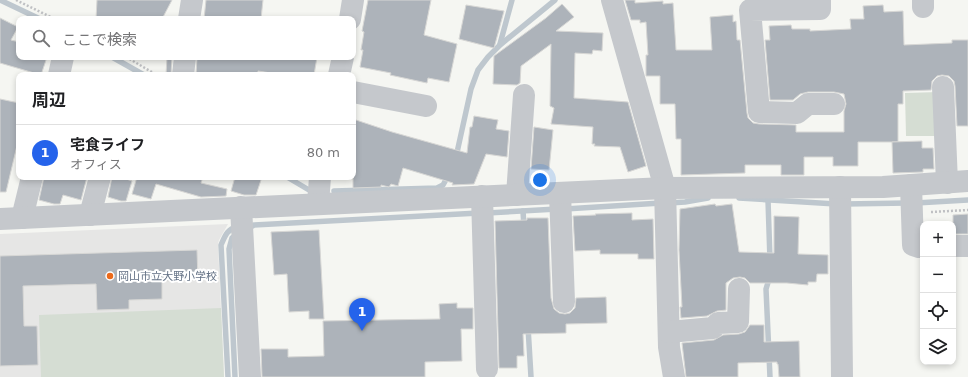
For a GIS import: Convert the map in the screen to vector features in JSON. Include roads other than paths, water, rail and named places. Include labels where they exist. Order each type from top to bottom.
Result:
[{"type":"street","points":[[189,16],[192,0]]},
{"type":"street","points":[[350,16],[353,0]]},
{"type":"street","points":[[612,0],[665,199],[669,332],[674,377]]},
{"type":"street","points":[[820,0],[820,9],[750,10],[759,112],[797,113],[808,104],[834,104]]},
{"type":"street","points":[[60,72],[62,60]]},
{"type":"street","points":[[183,72],[185,60]]},
{"type":"street","points":[[340,72],[342,60]]},
{"type":"street","points":[[0,219],[90,215],[242,213],[318,204],[483,207],[517,195],[560,204],[665,199],[840,198],[884,187],[911,201],[958,182],[942,87]]},
{"type":"street","points":[[356,93],[426,106]]},
{"type":"street","points":[[517,195],[524,95]]},
{"type":"street","points":[[22,218],[31,180]]},
{"type":"street","points":[[90,215],[99,180]]},
{"type":"street","points":[[318,204],[320,180]]},
{"type":"street","points":[[840,198],[842,377]]},
{"type":"street","points":[[911,201],[913,244],[920,247]]},
{"type":"street","points":[[560,204],[564,302]]},
{"type":"street","points":[[483,207],[488,369]]},
{"type":"street","points":[[242,213],[250,377]]},
{"type":"street","points":[[956,246],[968,246]]},
{"type":"street","points":[[669,332],[713,328],[718,324],[738,322],[739,289]]},
{"type":"waterway","points":[[0,0],[34,16]]},
{"type":"waterway","points":[[500,44],[512,0]]},
{"type":"waterway","points":[[456,157],[471,89],[478,70],[500,45],[555,0]]},
{"type":"waterway","points":[[117,60],[139,72]]},
{"type":"waterway","points":[[334,191],[437,188],[443,185],[448,176]]},
{"type":"waterway","points":[[292,180],[309,190]]},
{"type":"waterway","points":[[669,203],[708,198]]},
{"type":"waterway","points":[[739,198],[836,204]]},
{"type":"waterway","points":[[768,200],[770,260]]},
{"type":"waterway","points":[[916,203],[968,200]]},
{"type":"waterway","points":[[565,209],[661,203]]},
{"type":"waterway","points":[[844,204],[908,203]]},
{"type":"waterway","points":[[487,213],[557,209]]},
{"type":"waterway","points":[[523,211],[524,227]]},
{"type":"waterway","points":[[247,229],[254,225],[479,213]]},
{"type":"waterway","points":[[228,377],[221,245],[229,231],[237,227]]},
{"type":"waterway","points":[[235,377],[229,249],[232,238],[236,235]]},
{"type":"waterway","points":[[770,276],[766,289],[770,377]]},
{"type":"waterway","points":[[528,327],[531,377]]},
{"type":"place","name":"岡山市立大野小学校","points":[[110,276]]},
{"type":"place","name":"宅食ライフ","points":[[362,331]]}]
